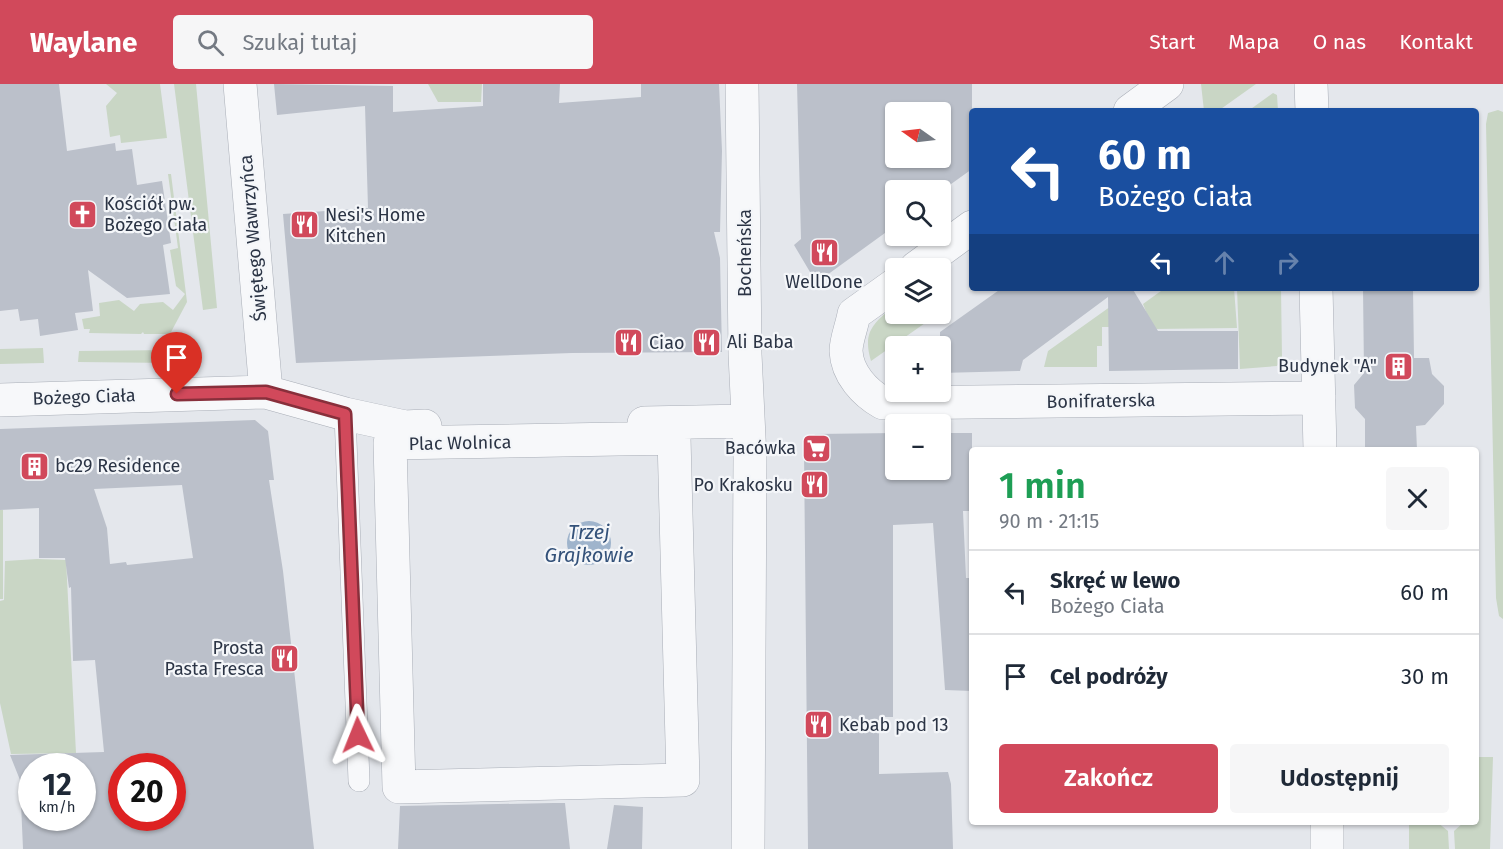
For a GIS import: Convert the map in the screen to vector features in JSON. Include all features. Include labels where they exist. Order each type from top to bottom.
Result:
[{"type":"street","name":"Świętego Wawrzyńca","points":[[240,84],[266,392]]},
{"type":"street","name":"Bocheńska","points":[[742,84],[747,421]]},
{"type":"street","points":[[1134,108],[1167,84]]},
{"type":"street","points":[[1311,84],[1312,108]]},
{"type":"street","points":[[930,258],[969,229]]},
{"type":"street","points":[[1316,291],[1320,447]]},
{"type":"street","name":"Bonifraterska","points":[[885,292],[854,314],[846,351],[851,369],[863,390],[883,403],[1319,398]]},
{"type":"street","name":"Bożego Ciała","points":[[0,400],[266,392],[345,414]]},
{"type":"street","name":"Plac Wolnica","points":[[345,414],[405,427],[747,421]]},
{"type":"street","points":[[747,421],[750,458],[748,849]]},
{"type":"street","name":"Plac Wolnica","points":[[674,438],[683,780],[399,787],[390,443],[674,438]]},
{"type":"street","points":[[1327,825],[1327,849]]},
{"type":"lane","points":[[345,414],[359,781]]},
{"type":"green space","points":[[106,84],[160,84],[167,138],[121,143],[120,135],[110,137],[106,106],[117,93]]},
{"type":"green space","points":[[174,84],[196,84],[217,308],[203,310]]},
{"type":"green space","points":[[428,84],[482,84],[481,102],[438,102]]},
{"type":"green space","points":[[1201,84],[1256,84],[1222,108],[1204,108]]},
{"type":"green space","points":[[1273,93],[1277,95],[1278,108],[1252,108]]},
{"type":"green space","points":[[1498,110],[1503,112],[1503,619],[1499,616],[1496,598],[1486,124],[1488,113]]},
{"type":"green space","points":[[168,174],[171,174],[187,302],[170,334],[89,333],[90,329],[84,329],[82,319],[100,316],[99,303],[119,300],[134,311],[140,304],[163,302],[173,310],[185,294],[176,286],[170,250],[178,248]]},
{"type":"green space","points":[[1161,291],[1234,291],[1237,328],[1153,329],[1143,304]]},
{"type":"green space","points":[[1237,291],[1281,291],[1282,358],[1277,366],[1240,369]]},
{"type":"green space","points":[[1114,304],[1125,327],[1102,327],[1102,346],[1097,346],[1097,367],[1044,367],[1048,351]]},
{"type":"green space","points":[[885,314],[885,324],[924,324],[907,336],[885,336],[885,351],[871,361],[869,335]]},
{"type":"green space","points":[[43,348],[44,363],[0,364],[0,349]]},
{"type":"green space","points":[[172,350],[173,363],[78,362],[79,351]]},
{"type":"green space","points":[[0,510],[3,510],[3,599],[0,599]]},
{"type":"green space","points":[[66,560],[76,753],[11,754],[0,703],[0,601],[4,600],[5,561]]},
{"type":"green space","points":[[1479,757],[1493,757],[1490,849],[1455,849],[1454,831],[1461,825],[1479,825]]},
{"type":"green space","points":[[1409,825],[1441,825],[1448,831],[1449,849],[1409,849]]},
{"type":"water","name":"Trzej Grajkowie","points":[[589,521],[604,528],[611,543],[604,558],[589,565],[574,558],[567,543],[574,528]]},
{"type":"building","name":"Kościół pw. Bożego Ciała","points":[[0,84],[59,84],[67,151],[115,143],[116,151],[132,149],[137,185],[162,181],[171,243],[163,245],[170,294],[127,298],[88,270],[93,311],[75,313],[78,330],[40,336],[38,319],[20,321],[18,309],[0,311]]},
{"type":"building","points":[[274,84],[393,86],[393,112],[483,106],[483,84],[560,84],[559,103],[641,97],[641,84],[719,84],[722,151],[720,232],[714,232],[720,258],[722,352],[572,353],[296,363],[283,214],[368,208],[365,106],[277,115]]},
{"type":"building","points":[[797,84],[972,84],[972,108],[969,108],[969,171],[951,184],[951,180],[885,180],[885,233],[827,275],[810,272],[794,245],[801,239]]},
{"type":"building","points":[[998,291],[1134,291],[1158,331],[1238,331],[1238,369],[1109,371],[1108,297],[1023,360],[1020,371],[951,373],[951,336],[940,336],[940,332]]},
{"type":"building","name":"Budynek \"A\"","points":[[1363,291],[1413,291],[1414,358],[1429,358],[1432,374],[1444,386],[1444,404],[1425,425],[1416,426],[1417,447],[1365,447],[1365,419],[1355,408],[1354,385],[1364,373]]},
{"type":"building","points":[[255,420],[268,431],[274,480],[269,480],[283,571],[314,849],[23,849],[22,831],[96,831],[96,753],[73,753],[104,752],[95,660],[73,661],[71,587],[69,588],[65,558],[39,558],[39,508],[0,510],[0,429]],"holes":[[[182,485],[193,558],[127,565],[126,562],[110,564],[107,528],[94,489]]]},
{"type":"building","points":[[885,433],[885,480],[951,480],[951,433],[972,433],[972,447],[969,447],[969,511],[963,511],[966,578],[969,578],[969,691],[945,690],[933,523],[893,525],[893,717],[879,717],[879,774],[948,772],[951,784],[953,849],[808,849],[804,451],[815,434]]},
{"type":"building","points":[[10,755],[18,755],[18,775]]},
{"type":"building","points":[[565,803],[570,849],[398,849],[400,806]]},
{"type":"building","points":[[614,805],[643,807],[642,849],[607,849]]},
{"type":"place","name":"Kościół pw. Bożego Ciała","points":[[83,214]]},
{"type":"place","name":"Nesi's Home Kitchen","points":[[304,225]]},
{"type":"place","name":"WellDone","points":[[824,253]]},
{"type":"place","name":"Ali Baba","points":[[706,342]]},
{"type":"place","name":"Ciao","points":[[628,343]]},
{"type":"place","name":"Budynek \"A\"","points":[[1398,366]]},
{"type":"place","name":"Bacówka","points":[[817,448]]},
{"type":"place","name":"bc29 Residence","points":[[34,466]]},
{"type":"place","name":"Po Krakosku","points":[[814,485]]},
{"type":"place","name":"Prosta Pasta Fresca","points":[[285,658]]},
{"type":"place","name":"Kebab pod 13","points":[[818,725]]},
{"type":"route","points":[[177,394],[266,392],[345,414],[358,735]]}]
